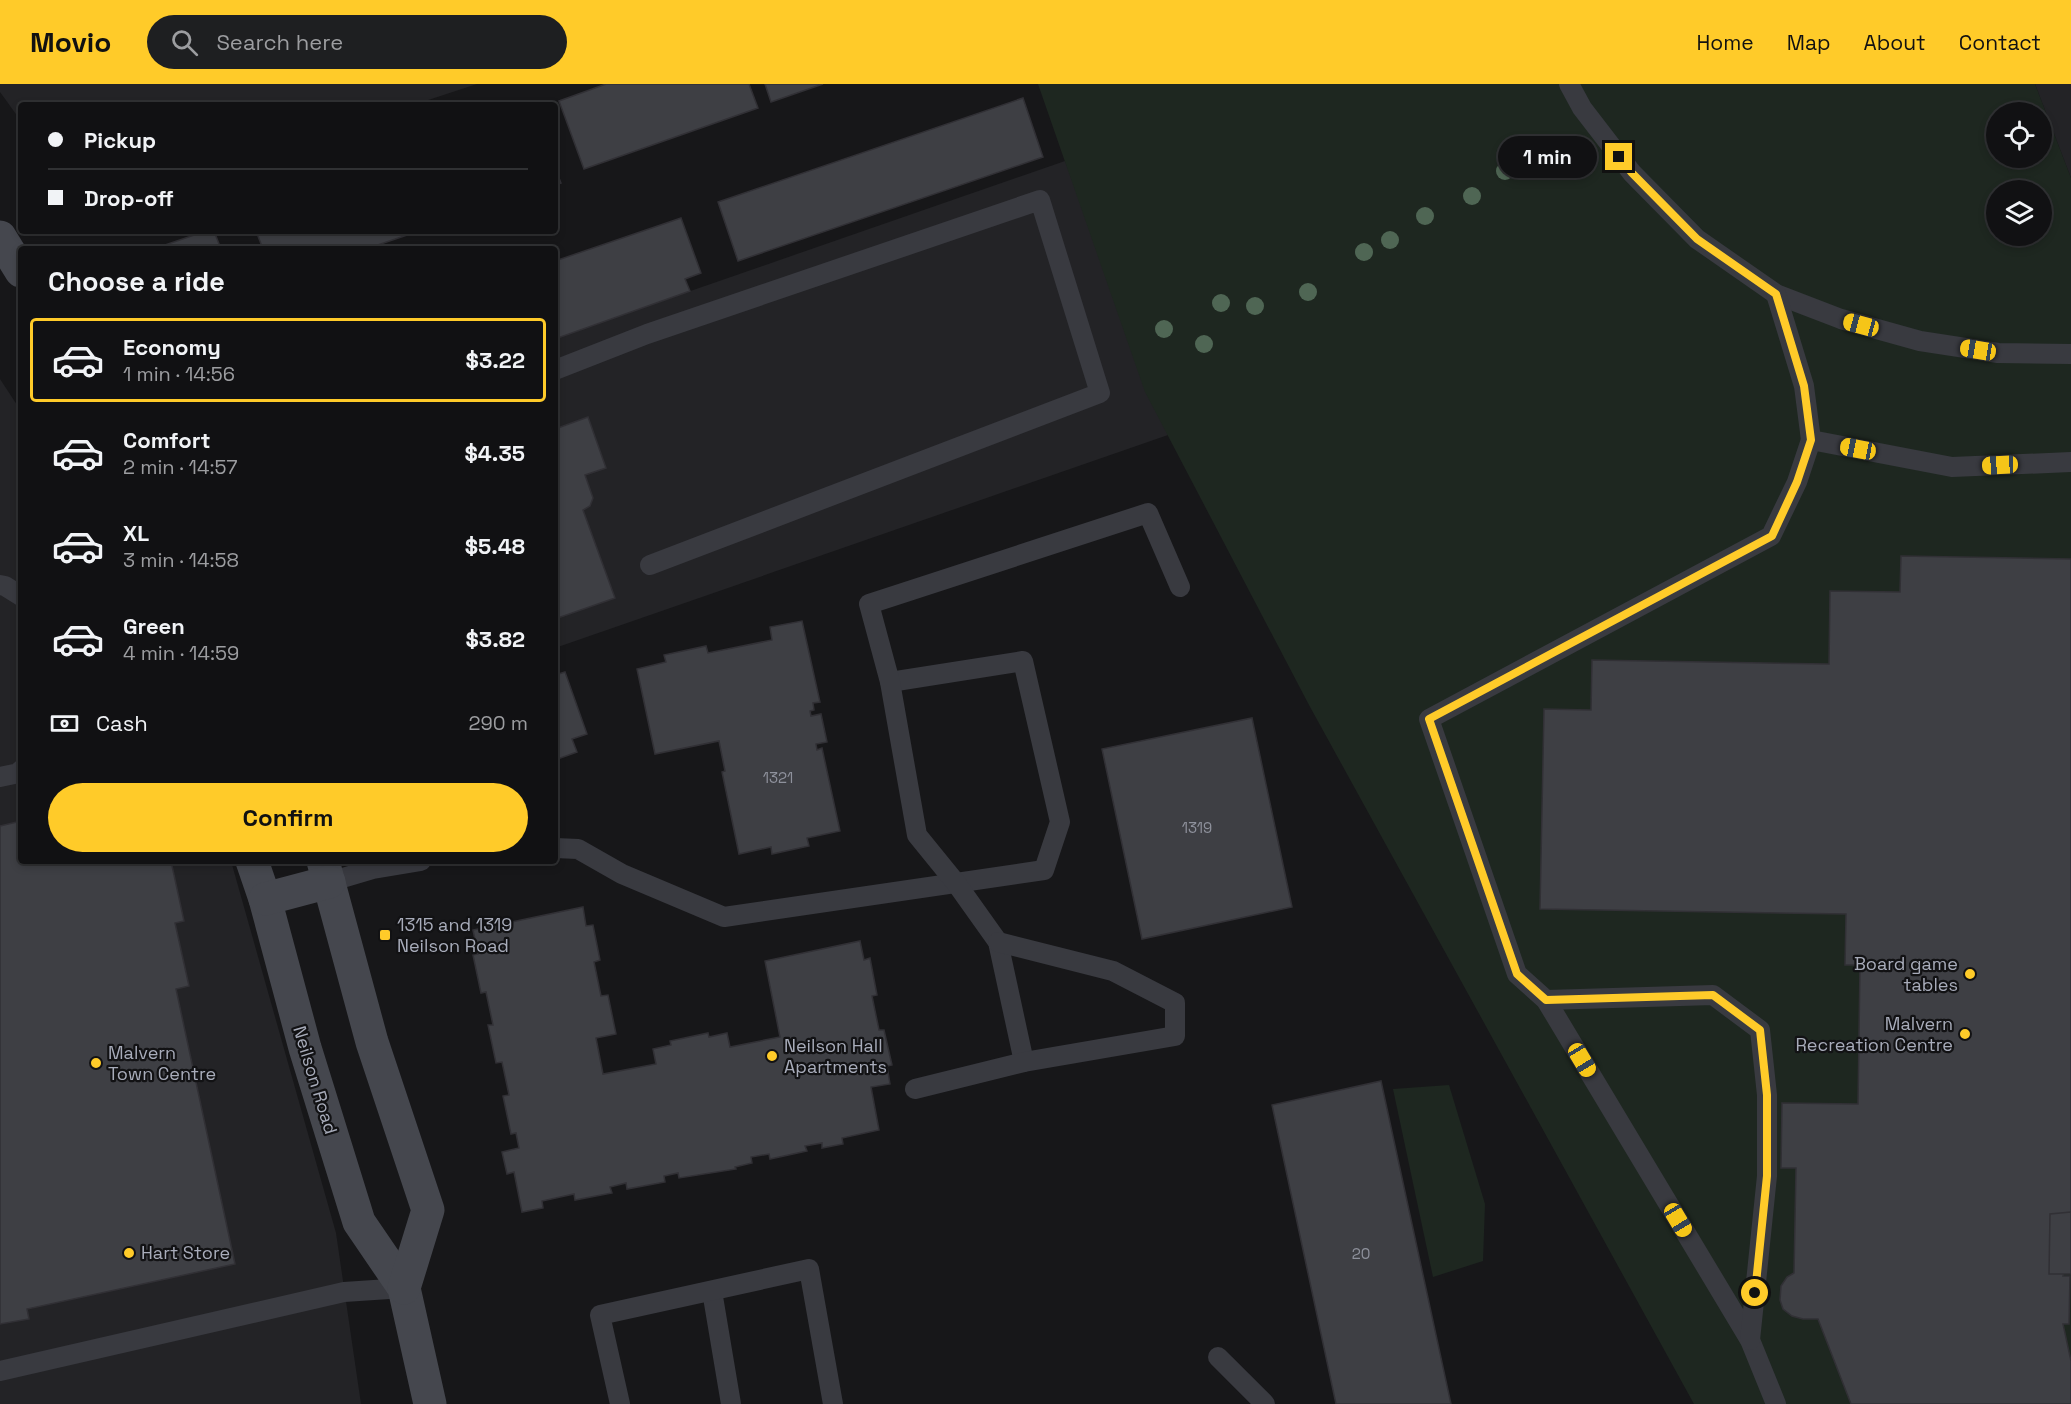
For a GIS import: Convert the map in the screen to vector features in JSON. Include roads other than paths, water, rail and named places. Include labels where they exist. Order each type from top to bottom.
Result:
[{"type":"main road","points":[[0,237],[18,266]]},
{"type":"main road","name":"Neilson Road","points":[[253,864],[305,1048],[359,1222],[404,1288],[430,1404]]},
{"type":"main road","points":[[265,900],[326,871]]},
{"type":"main road","name":"Neilson Road","points":[[326,871],[372,1042],[428,1210],[404,1288]]},
{"type":"lane","points":[[1569,84],[1582,108],[1632,173],[1697,239],[1776,294],[1841,319],[1920,341],[1998,353],[2071,354]]},
{"type":"lane","points":[[558,369],[647,334],[1040,200],[1100,393],[650,565]]},
{"type":"lane","points":[[1776,294],[1804,386],[1811,440],[1797,482],[1772,536],[1429,719],[1517,974],[1546,1000],[1749,1340],[1776,1404]]},
{"type":"lane","points":[[1811,440],[1952,467],[2071,462]]},
{"type":"lane","points":[[1024,1062],[998,942],[956,883],[917,835],[890,682],[869,604],[1148,513],[1180,588]]},
{"type":"lane","points":[[0,585],[18,594]]},
{"type":"lane","points":[[558,848],[578,849],[622,874],[724,917],[1044,870],[1060,822],[1023,661],[890,682]]},
{"type":"lane","points":[[0,777],[18,773]]},
{"type":"lane","points":[[326,871],[373,869],[403,864]]},
{"type":"lane","points":[[915,1089],[1024,1062],[1175,1036],[1175,1003],[1113,971],[998,942]]},
{"type":"lane","points":[[1546,1000],[1713,995],[1760,1030],[1767,1095],[1767,1176],[1749,1340]]},
{"type":"lane","points":[[620,1404],[600,1315],[809,1269],[833,1404]]},
{"type":"lane","points":[[0,1371],[344,1292],[404,1288]]},
{"type":"lane","points":[[712,1290],[731,1404]]},
{"type":"lane","points":[[1218,1358],[1265,1404]]},
{"type":"place","name":"1315 and 1319 Neilson Road","points":[[385,935]]},
{"type":"place","name":"Board game tables","points":[[1970,974]]},
{"type":"place","name":"Malvern Recreation Centre","points":[[1965,1034]]},
{"type":"place","name":"Neilson Hall Apartments","points":[[772,1056]]},
{"type":"place","name":"Malvern Town Centre","points":[[96,1063]]},
{"type":"place","name":"Hart Store","points":[[129,1253]]}]
